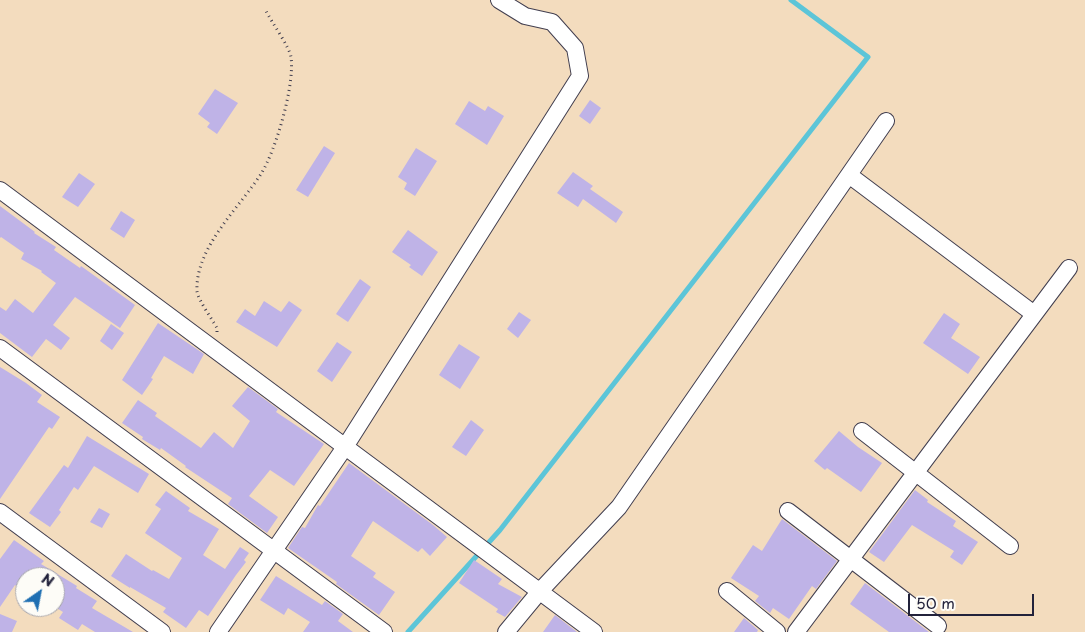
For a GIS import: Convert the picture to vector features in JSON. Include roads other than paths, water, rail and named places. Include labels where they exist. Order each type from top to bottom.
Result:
[{"type":"street","points":[[218,632],[345,446],[580,76],[575,48],[552,22],[524,16],[499,0]]},
{"type":"street","points":[[506,632],[540,592],[619,507],[886,121]]},
{"type":"street","points":[[850,175],[1034,314]]},
{"type":"street","points":[[0,190],[594,632]]},
{"type":"street","points":[[796,632],[1069,268]]},
{"type":"street","points":[[0,348],[384,632]]},
{"type":"street","points":[[862,431],[1010,546]]},
{"type":"street","points":[[788,511],[938,626]]},
{"type":"street","points":[[0,512],[162,632]]},
{"type":"street","points":[[727,591],[777,632]]},
{"type":"waterway","points":[[408,632],[500,530],[868,57],[791,0]]}]
